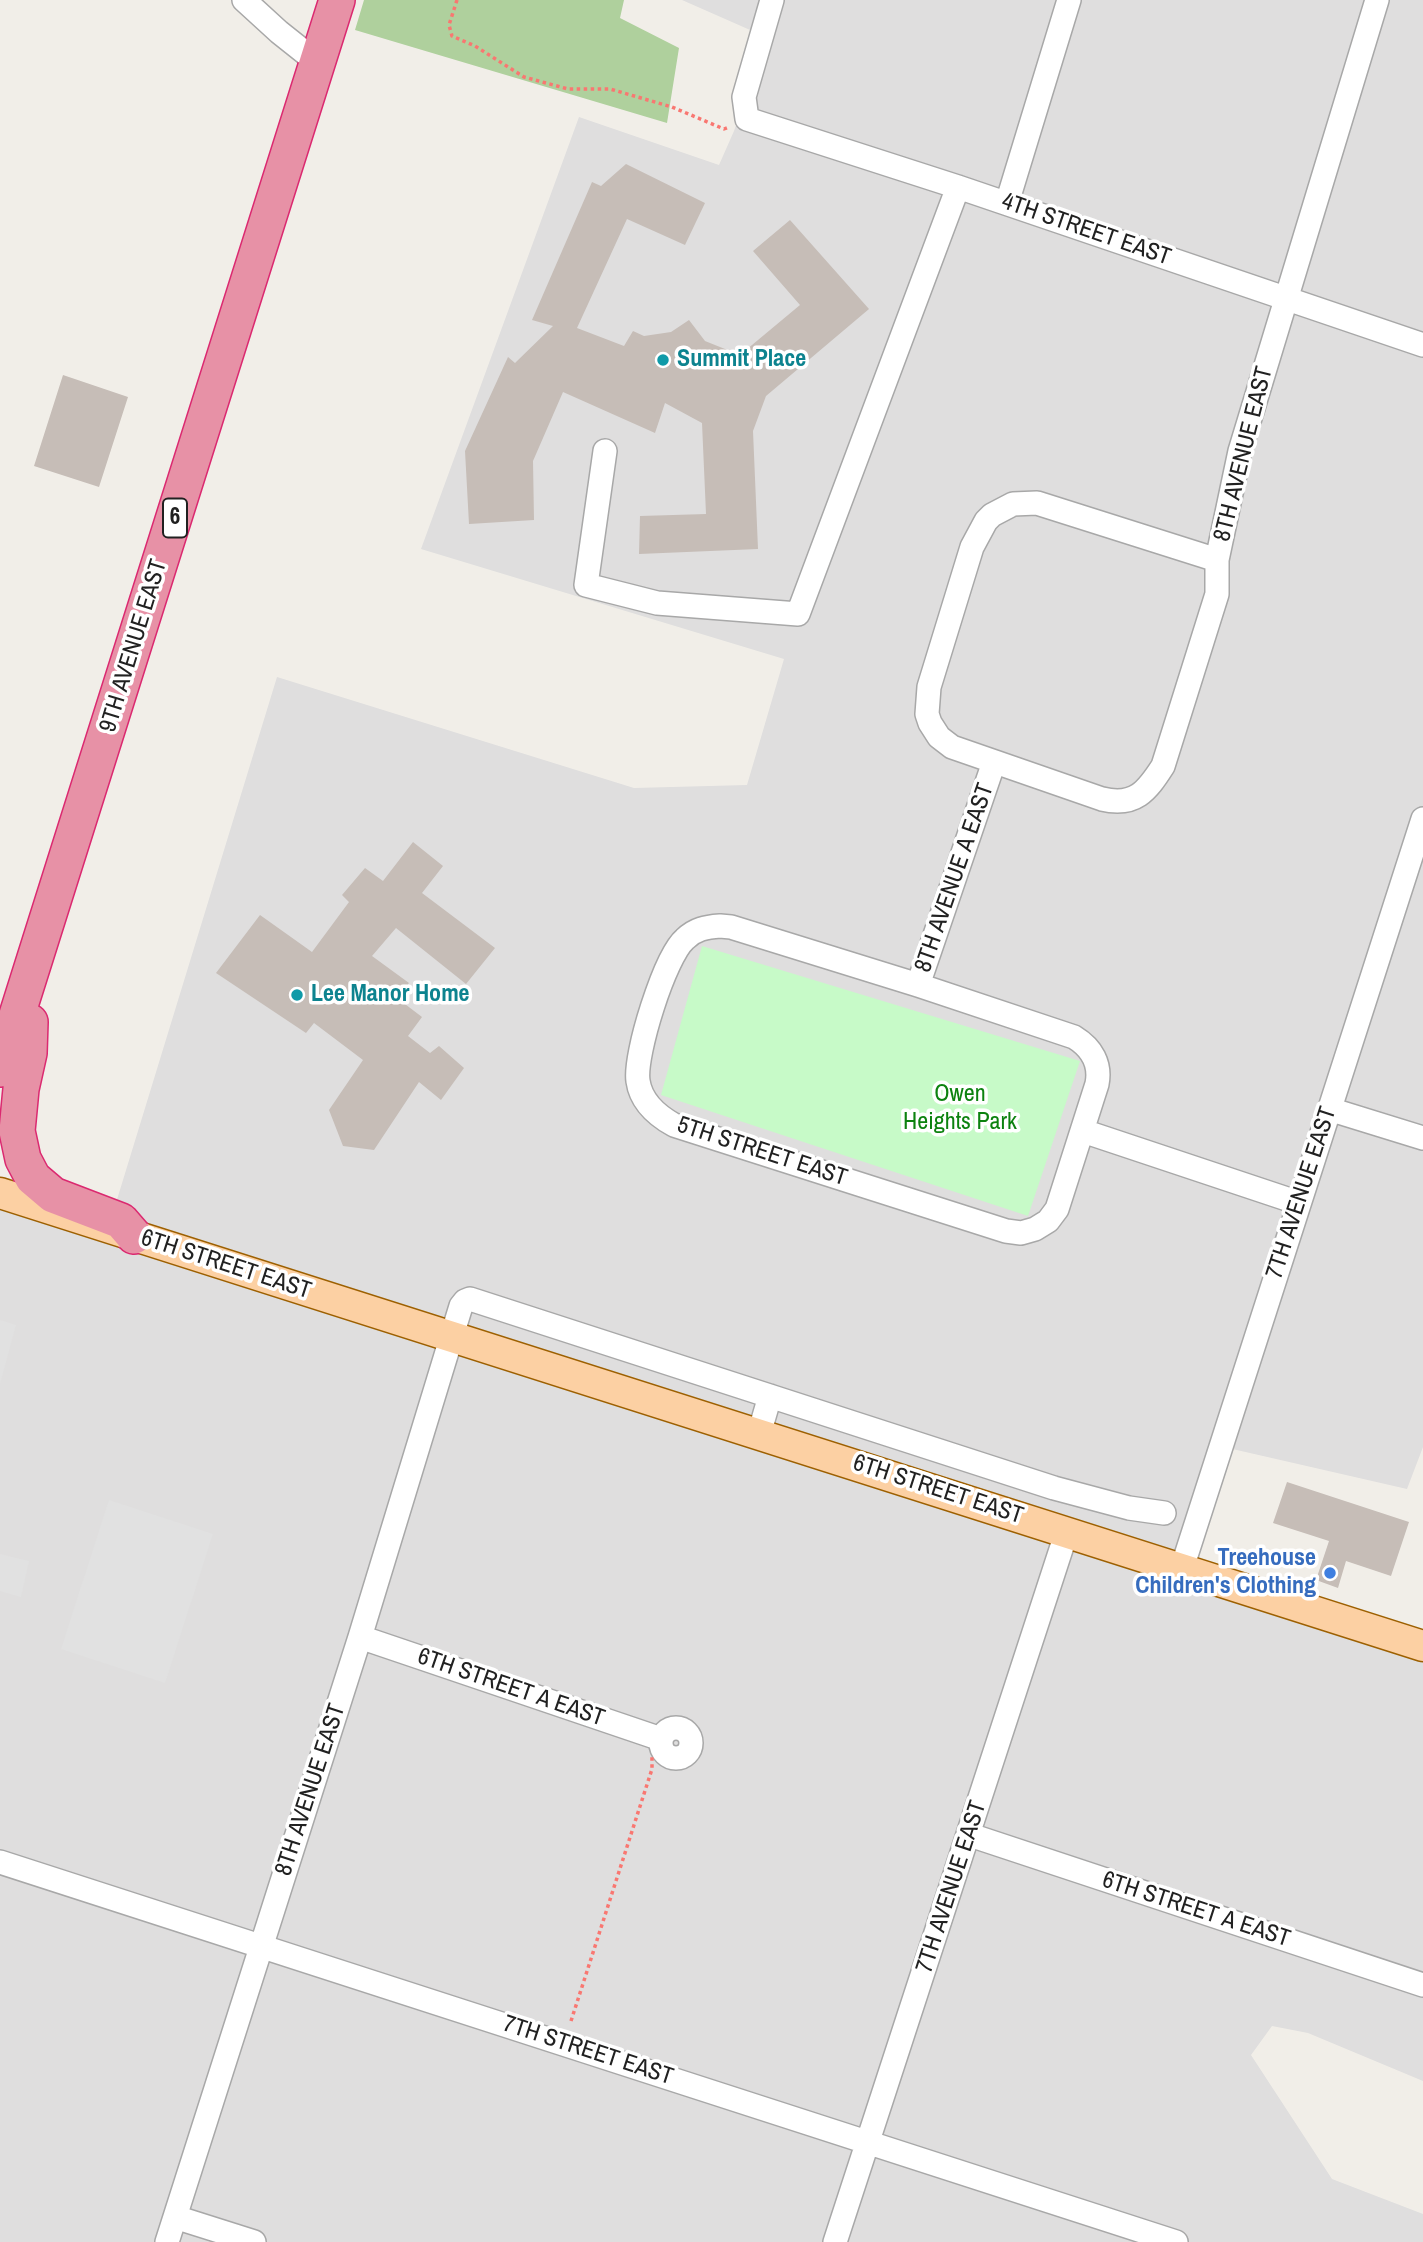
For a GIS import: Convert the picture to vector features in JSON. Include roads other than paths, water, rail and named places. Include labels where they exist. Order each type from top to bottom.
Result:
[{"type":"highway","name":"6","points":[[318,63],[337,0]]},
{"type":"highway","name":"9TH AVENUE EAST","points":[[0,1069],[318,63]]},
{"type":"highway","points":[[32,973],[29,1053],[21,1089],[17,1131],[23,1159],[33,1178],[52,1195],[121,1222],[134,1236]]},
{"type":"main road","name":"6TH STREET EAST","points":[[0,1193],[1423,1646]]},
{"type":"street","points":[[244,0],[278,32],[318,63]]},
{"type":"street","name":"4TH STREET EAST","points":[[772,0],[744,97],[747,120],[1007,203],[1423,345]]},
{"type":"street","points":[[1007,203],[1069,0]]},
{"type":"street","name":"8TH AVENUE EAST","points":[[994,762],[1110,801],[1127,800],[1149,789],[1163,766],[1217,594],[1217,560],[1240,451],[1377,0]]},
{"type":"street","points":[[605,451],[586,585],[657,603],[797,614],[958,187]]},
{"type":"street","name":"8TH AVENUE A EAST","points":[[918,985],[994,762],[945,743],[934,731],[927,714],[929,687],[972,547],[986,521],[1013,504],[1037,503],[1217,560]]},
{"type":"street","name":"7TH AVENUE EAST","points":[[1182,1568],[1423,819]]},
{"type":"street","name":"5TH STREET EAST","points":[[731,927],[918,985],[1074,1037],[1092,1052],[1098,1067],[1097,1084],[1060,1203],[1053,1215],[1035,1229],[1013,1233],[674,1125],[654,1112],[641,1092],[638,1081],[639,1056],[658,989],[678,946],[698,930],[731,927]]},
{"type":"street","points":[[1329,1109],[1423,1138]]},
{"type":"street","points":[[1083,1131],[1299,1203]]},
{"type":"street","name":"6TH STREET EAST","points":[[452,1336],[461,1306],[470,1299],[1092,1500],[1164,1513]]},
{"type":"street","name":"8TH AVENUE EAST","points":[[167,2242],[360,1637],[452,1336]]},
{"type":"street","points":[[759,1434],[771,1396]]},
{"type":"street","points":[[961,1498],[972,1462]]},
{"type":"street","name":"7TH AVENUE EAST","points":[[835,2242],[1067,1531]]},
{"type":"street","name":"6TH STREET A EAST","points":[[360,1637],[657,1744]]},
{"type":"street","name":"6TH STREET A EAST","points":[[970,1835],[1423,1985]]},
{"type":"street","name":"7TH STREET EAST","points":[[0,1862],[868,2140],[1176,2242]]},
{"type":"street","points":[[175,2217],[254,2242]]},
{"type":"place","name":"Summit Place","points":[[663,360]]},
{"type":"place","name":"Lee Manor Home","points":[[297,995]]},
{"type":"place","name":"Treehouse Children's Clothing","points":[[1330,1573]]},
{"type":"park label","name":"Owen Heights Park","points":[[960,1109]]}]
